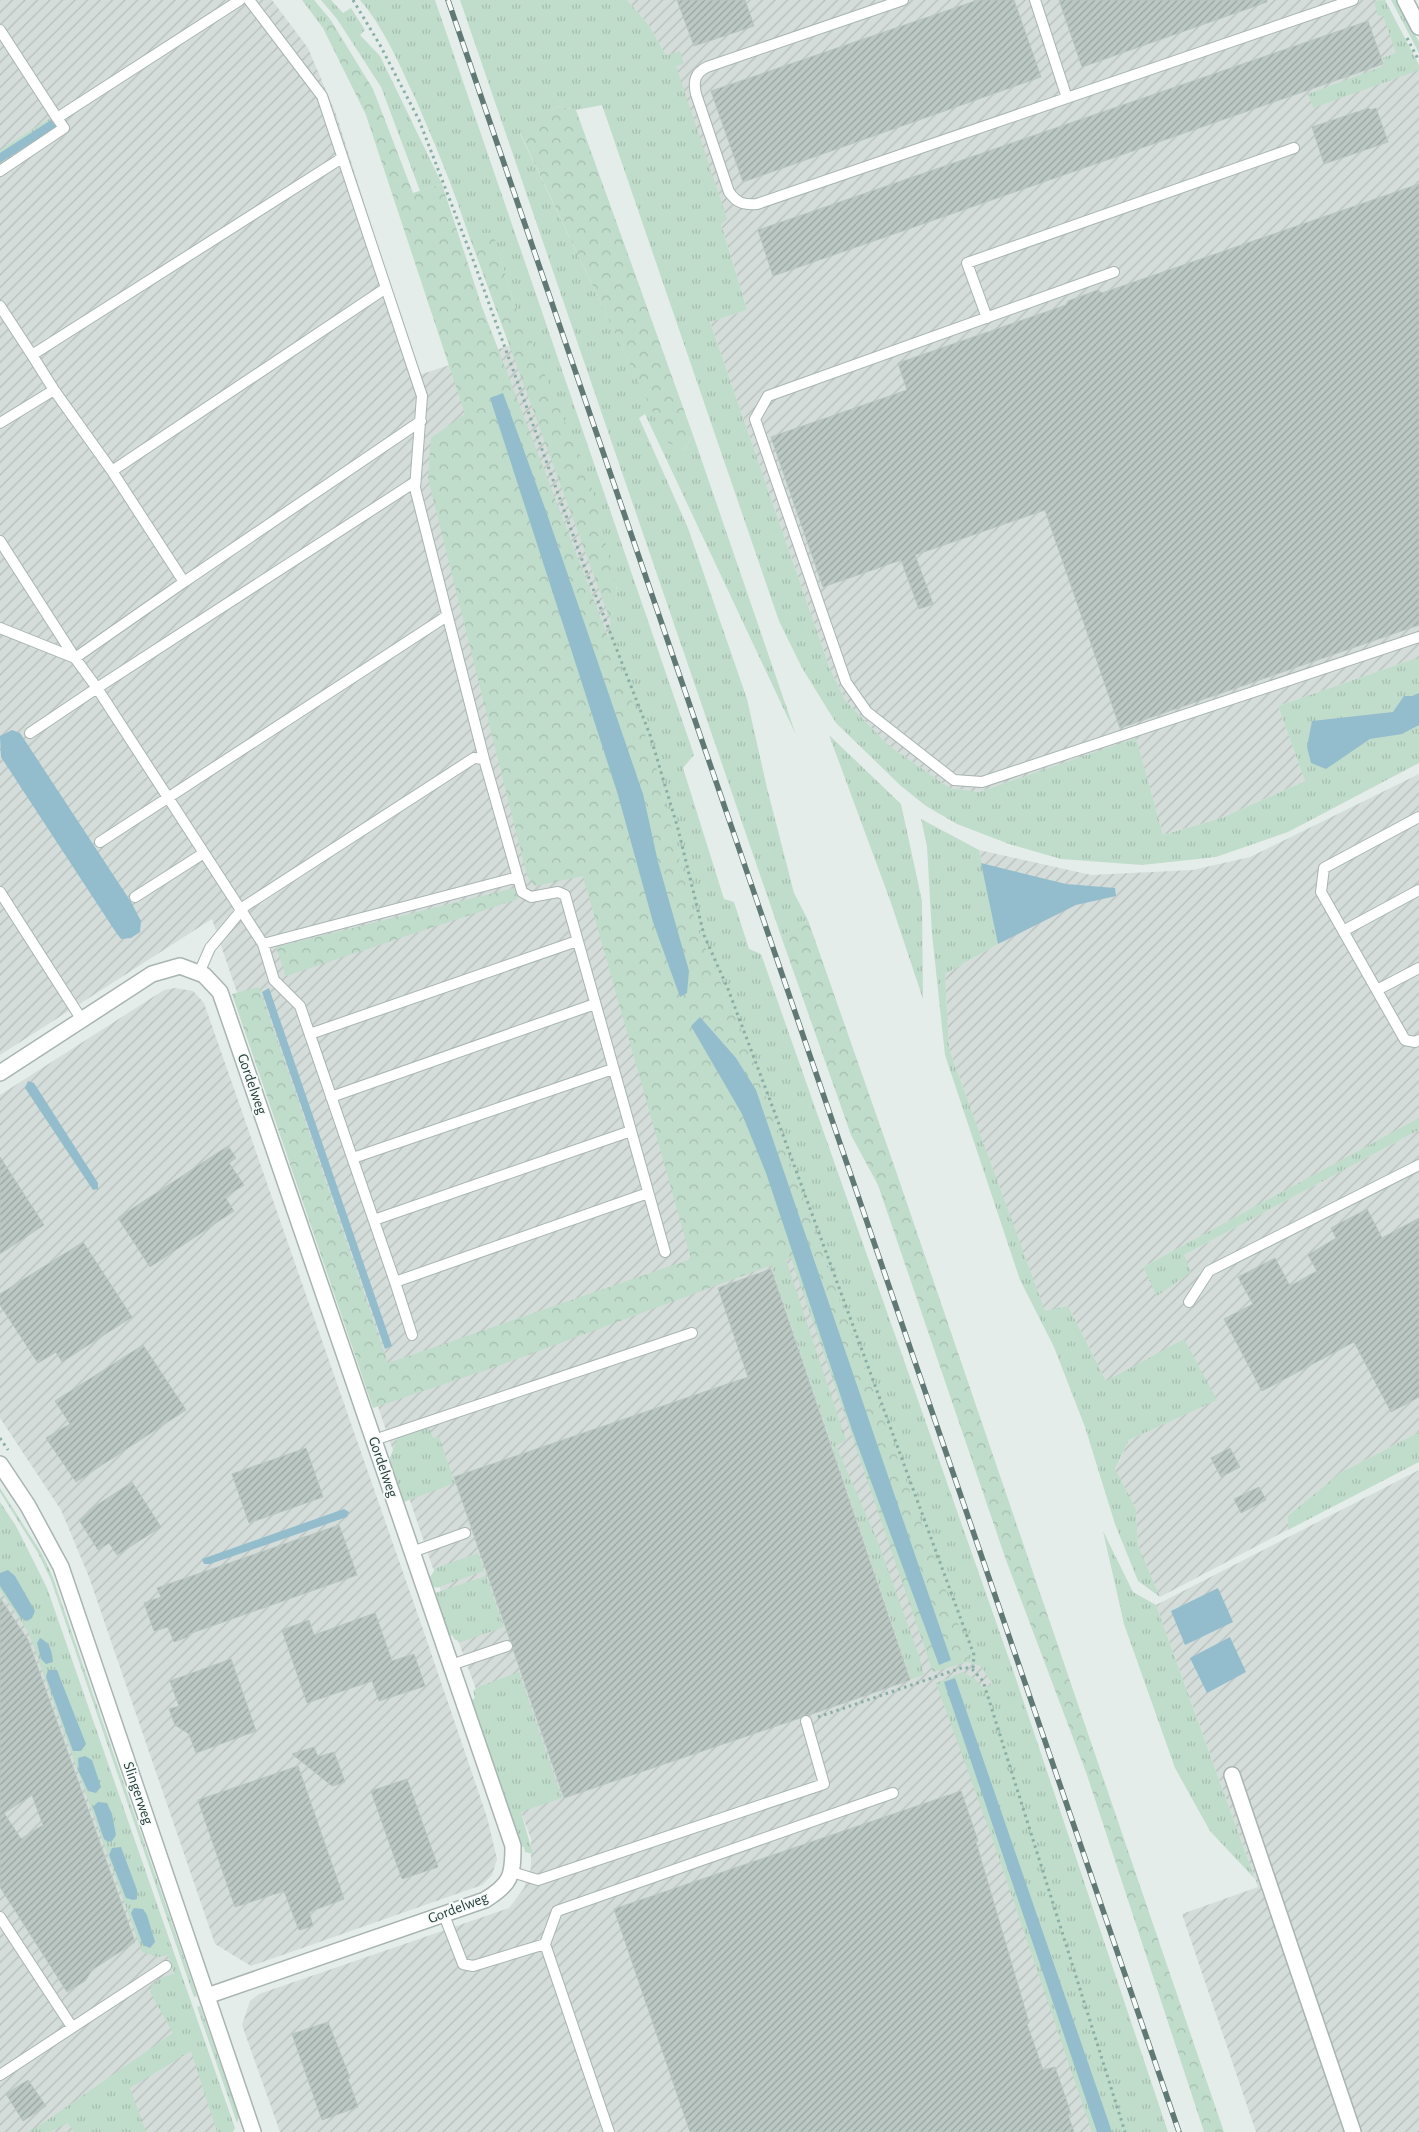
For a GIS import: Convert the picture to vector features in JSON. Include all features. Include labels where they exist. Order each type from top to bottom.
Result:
[{"type":"street","points":[[1405,0],[1419,27]]},
{"type":"street","name":"Gordelweg","points":[[2,1068],[82,1020],[152,974],[180,966],[204,975],[220,992],[513,1846],[512,1872],[502,1890],[485,1900],[207,1996]]},
{"type":"street","name":"Slingerweg","points":[[0,1464],[28,1506],[61,1567],[253,2132]]},
{"type":"street","points":[[1232,1775],[1353,2132]]},
{"type":"lane","points":[[57,118],[240,0]]},
{"type":"lane","points":[[248,0],[322,96],[422,396],[415,488],[484,759],[522,892],[531,897],[558,892],[564,895],[665,1252]]},
{"type":"lane","points":[[904,0],[707,67],[696,75],[694,83],[696,94],[729,192],[736,201],[744,205],[757,204],[1349,1]]},
{"type":"lane","points":[[1035,0],[1067,98]]},
{"type":"lane","points":[[0,30],[64,128],[0,171]]},
{"type":"lane","points":[[987,318],[967,263],[1294,148]]},
{"type":"lane","points":[[32,355],[342,158]]},
{"type":"lane","points":[[1114,272],[768,396],[755,419],[846,682],[867,712],[954,780],[982,782],[1419,637]]},
{"type":"lane","points":[[112,472],[386,288]]},
{"type":"lane","points":[[0,306],[54,390],[112,472],[184,582]]},
{"type":"lane","points":[[0,423],[54,390]]},
{"type":"lane","points":[[75,658],[421,421]]},
{"type":"lane","points":[[30,733],[415,482]]},
{"type":"lane","points":[[0,541],[75,658],[98,688],[263,944],[274,980],[300,1006],[396,1282],[412,1335]]},
{"type":"lane","points":[[100,842],[447,616]]},
{"type":"lane","points":[[0,628],[75,658]]},
{"type":"lane","points":[[199,973],[210,948],[245,906],[474,758],[484,759]]},
{"type":"lane","points":[[1419,817],[1324,868],[1321,892],[1405,1040],[1415,1042],[1419,1040]]},
{"type":"lane","points":[[135,897],[204,853]]},
{"type":"lane","points":[[263,944],[518,877]]},
{"type":"lane","points":[[1343,930],[1419,890]]},
{"type":"lane","points":[[0,892],[82,1020]]},
{"type":"lane","points":[[310,1034],[577,941]]},
{"type":"lane","points":[[1377,990],[1419,968]]},
{"type":"lane","points":[[331,1097],[595,1004]]},
{"type":"lane","points":[[353,1158],[613,1069]]},
{"type":"lane","points":[[374,1220],[631,1131]]},
{"type":"lane","points":[[1189,1302],[1209,1271],[1419,1165]]},
{"type":"lane","points":[[396,1282],[648,1193]]},
{"type":"lane","points":[[374,1440],[692,1333]]},
{"type":"lane","points":[[412,1552],[465,1533]]},
{"type":"lane","points":[[451,1665],[507,1646]]},
{"type":"lane","points":[[512,1872],[538,1880],[824,1784],[806,1721]]},
{"type":"lane","points":[[609,2132],[545,1944],[557,1911],[893,1793]]},
{"type":"lane","points":[[444,1915],[463,1964],[473,1966],[545,1944]]},
{"type":"lane","points":[[0,1918],[72,2028]]},
{"type":"lane","points":[[0,2074],[166,1966]]},
{"type":"path","points":[[353,0],[380,45],[419,120],[482,284],[584,568],[650,735],[678,829],[704,935],[728,989],[776,1116],[974,1655],[974,1670]]},
{"type":"path","points":[[806,1721],[964,1667],[974,1670],[983,1682],[1125,2132]]},
{"type":"shaded area","points":[[0,0],[272,0],[308,48],[336,114],[419,375],[517,343],[750,1007],[1151,2132],[280,2132],[242,2025],[250,2001],[259,1994],[509,1908],[524,1888],[531,1868],[531,1839],[452,1624],[212,919],[0,1055]]},
{"type":"shaded area","points":[[627,0],[1381,0],[1419,71],[1419,657],[1278,706],[1305,781],[1221,818],[1163,835],[1136,739],[979,792],[950,788],[888,745],[845,700],[830,669],[710,322],[747,310],[721,224],[666,55],[648,24]]},
{"type":"shaded area","points":[[1419,774],[1419,1119],[1143,1267],[1158,1296],[1184,1255],[1419,1130],[1419,1432],[1340,1473],[1289,1529],[1160,1597],[1138,1545],[1136,1509],[1115,1470],[1129,1440],[1217,1399],[1106,1381],[1068,1306],[1045,1312],[949,1049],[945,974],[998,944],[979,850],[1091,875],[1193,870],[1250,857]]},
{"type":"shaded area","points":[[175,988],[193,991],[204,1003],[426,1638],[487,1817],[497,1859],[492,1875],[482,1885],[251,1966],[215,1944],[89,1577],[61,1510],[0,1418],[0,1095],[164,990]]},
{"type":"shaded area","points":[[1419,1470],[1419,2132],[1256,2132],[1182,1914],[1258,1887],[1156,1605]]},
{"type":"shaded area","points":[[0,1518],[118,1804],[227,2132],[0,2132]]},
{"type":"green space","points":[[302,0],[314,0],[330,19],[323,28]]},
{"type":"green space","points":[[321,0],[331,0],[343,13],[351,8],[365,30],[360,35],[380,56],[442,184],[420,191],[381,87],[337,19]]},
{"type":"green space","points":[[360,0],[435,0],[694,755],[683,768],[724,899],[734,902],[749,949],[761,954],[1014,1673],[1168,2132],[1092,2132],[992,1838],[936,1683],[963,1672],[975,1679],[984,1689],[992,1684],[981,1666],[967,1662],[969,1654],[743,1033],[697,929],[653,755],[608,638],[617,589],[513,300],[493,234],[468,233],[444,166],[404,74],[377,23]]},
{"type":"green space","points":[[460,0],[627,0],[648,24],[666,55],[680,51],[684,64],[676,66],[727,219],[721,224],[747,310],[710,322],[830,669],[845,700],[888,745],[950,788],[979,792],[1136,738],[1163,835],[1221,818],[1305,781],[1278,706],[1419,657],[1419,763],[1288,832],[1216,857],[1142,865],[1061,859],[1009,844],[957,824],[926,806],[901,786],[836,723],[802,668],[779,621],[602,105],[576,110],[557,106],[520,134],[667,441],[684,450],[693,435],[796,735],[645,414],[639,418],[688,528],[747,699],[767,788],[794,893],[808,920],[781,936]]},
{"type":"green space","points":[[1385,0],[1419,65],[1419,70],[1313,108],[1308,94],[1384,66],[1383,58],[1396,53],[1383,15],[1378,16],[1374,1]]},
{"type":"green space","points":[[1391,0],[1397,0],[1419,42],[1419,53]]},
{"type":"green space","points":[[330,19],[373,89],[413,193],[442,184],[482,307],[653,755],[697,929],[743,1033],[969,1654],[967,1662],[933,1672],[791,1258],[495,1367],[373,1408],[232,994],[259,987],[388,1363],[691,1259],[583,876],[535,886],[527,876],[428,478],[431,438],[465,414],[366,115],[323,28]]},
{"type":"green space","points":[[557,106],[576,110],[693,435],[684,450],[667,442],[520,133]]},
{"type":"green space","points":[[52,117],[60,129],[0,168],[0,150]]},
{"type":"green space","points":[[468,233],[493,233],[513,300],[590,480],[617,590],[611,622]]},
{"type":"green space","points":[[829,735],[901,804],[922,901],[923,999],[890,900]]},
{"type":"green space","points":[[921,819],[979,850],[998,944],[945,974],[949,1049],[1045,1311],[1068,1306],[1106,1381],[1184,1339],[1217,1400],[1129,1440],[1115,1469],[1136,1509],[1138,1545],[1160,1597],[1138,1581],[1115,1524],[1085,1427],[1054,1347],[1020,1280],[945,1055],[932,934],[927,846]]},
{"type":"green space","points":[[514,888],[518,899],[286,976],[276,947]]},
{"type":"green space","points":[[808,920],[897,1174],[1224,2132],[1204,2132],[1087,1775],[1006,1560],[878,1185],[851,1135],[781,936]]},
{"type":"green space","points":[[1419,1118],[1419,1130],[1184,1255],[1191,1272],[1157,1296],[1143,1267]]},
{"type":"green space","points":[[786,1260],[846,1440],[836,1446],[878,1542],[924,1675],[911,1679],[771,1265]]},
{"type":"green space","points":[[429,1428],[433,1438],[439,1437],[455,1483],[404,1502],[389,1460],[398,1438]]},
{"type":"green space","points":[[1419,1432],[1419,1462],[1288,1530],[1288,1516],[1340,1473]]},
{"type":"green space","points":[[0,1488],[42,1554],[52,1575],[197,1996],[194,1997],[51,1580],[38,1553],[0,1492]]},
{"type":"green space","points":[[0,1502],[16,1526],[47,1588],[235,2128],[233,2132],[217,2132],[191,2051],[130,2088],[146,2132],[74,2132],[68,2123],[50,2132],[30,2132],[173,2033],[150,1992],[152,1985],[164,1977],[174,1974],[168,1955],[158,1957],[142,1952],[29,1633],[0,1590]]},
{"type":"green space","points":[[1103,1531],[1133,1592],[1156,1605],[1255,1879],[1210,1831],[1175,1768],[1124,1624]]},
{"type":"green space","points":[[478,1553],[484,1571],[436,1588],[433,1586],[430,1577],[436,1568]]},
{"type":"green space","points":[[486,1576],[504,1627],[461,1642],[454,1639],[452,1635],[449,1636],[435,1593]]},
{"type":"green space","points":[[519,1672],[562,1798],[521,1812],[533,1854],[525,1852],[524,1847],[521,1846],[472,1700],[475,1698],[473,1691],[478,1687]]},
{"type":"green space","points":[[200,2006],[239,2117],[237,2123],[197,2007]]},
{"type":"water","points":[[51,120],[56,127],[0,163],[0,153]]},
{"type":"water","points":[[503,393],[546,511],[643,794],[658,862],[689,971],[687,993],[680,997],[653,922],[618,795],[490,398]]},
{"type":"water","points":[[1419,693],[1419,725],[1402,734],[1370,739],[1326,769],[1311,763],[1307,747],[1312,721],[1393,712],[1404,696],[1412,696]]},
{"type":"water","points":[[12,730],[20,733],[131,902],[141,921],[140,932],[131,938],[121,939],[115,931],[1,757],[0,736]]},
{"type":"water","points":[[981,863],[1066,884],[1115,888],[1116,896],[1076,905],[998,944]]},
{"type":"water","points":[[269,988],[392,1346],[385,1349],[262,992]]},
{"type":"water","points":[[700,1017],[736,1058],[756,1090],[951,1660],[939,1665],[852,1430],[766,1173],[742,1114],[691,1026]]},
{"type":"water","points":[[28,1081],[34,1083],[98,1183],[98,1189],[93,1190],[25,1088]]},
{"type":"water","points":[[344,1509],[349,1512],[347,1517],[210,1564],[204,1564],[202,1559]]},
{"type":"water","points":[[8,1570],[15,1576],[35,1611],[32,1618],[27,1621],[21,1618],[0,1586],[0,1573]]},
{"type":"water","points":[[1218,1588],[1233,1622],[1185,1645],[1171,1611]]},
{"type":"water","points":[[1230,1637],[1246,1672],[1207,1693],[1190,1658]]},
{"type":"water","points":[[40,1638],[50,1648],[53,1662],[46,1664],[41,1659],[37,1643]]},
{"type":"water","points":[[48,1670],[57,1670],[86,1744],[81,1751],[73,1751],[46,1677]]},
{"type":"water","points":[[955,1678],[1112,2132],[1097,2132],[944,1682]]},
{"type":"water","points":[[85,1756],[92,1760],[101,1787],[96,1793],[88,1791],[79,1772],[78,1758]]},
{"type":"water","points":[[98,1802],[107,1803],[112,1814],[116,1835],[112,1841],[108,1842],[104,1839],[93,1807]]},
{"type":"water","points":[[121,1847],[137,1890],[137,1899],[126,1898],[109,1855],[112,1848]]},
{"type":"water","points":[[134,1908],[143,1909],[147,1915],[155,1942],[150,1948],[143,1945],[131,1913]]},
{"type":"building","points":[[677,0],[745,0],[754,26],[694,46]]},
{"type":"building","points":[[978,0],[1014,0],[1041,77],[743,182],[711,91]]},
{"type":"building","points":[[1059,0],[1267,0],[1267,2],[1082,67]]},
{"type":"building","points":[[1368,21],[1383,64],[773,276],[758,230]]},
{"type":"building","points":[[1369,108],[1370,110],[1376,108],[1388,142],[1324,164],[1312,127]]},
{"type":"building","points":[[1419,184],[1419,625],[1120,728],[1045,510],[915,555],[933,604],[919,609],[901,560],[823,587],[771,437],[907,390],[898,363],[1066,305],[1068,301],[1098,290],[1102,293]]},
{"type":"building","points":[[228,1146],[236,1158],[229,1163],[244,1185],[225,1197],[234,1211],[150,1267],[118,1218]]},
{"type":"building","points":[[0,1157],[44,1225],[0,1254]]},
{"type":"building","points":[[1367,1209],[1382,1238],[1419,1218],[1419,1397],[1391,1412],[1354,1342],[1262,1391],[1224,1319],[1253,1304],[1238,1277],[1275,1258],[1290,1286],[1317,1271],[1308,1255],[1336,1238],[1331,1228]]},
{"type":"building","points":[[83,1242],[132,1317],[62,1362],[56,1352],[38,1363],[0,1305],[0,1294]]},
{"type":"building","points":[[771,1269],[910,1680],[564,1798],[513,1649],[513,1643],[510,1640],[454,1477],[748,1377],[718,1288]]},
{"type":"building","points":[[143,1345],[186,1410],[76,1482],[46,1438],[70,1424],[55,1401]]},
{"type":"building","points":[[306,1448],[323,1497],[249,1523],[232,1474]]},
{"type":"building","points":[[1230,1448],[1240,1467],[1221,1477],[1211,1458]]},
{"type":"building","points":[[132,1482],[161,1527],[117,1555],[109,1543],[98,1550],[79,1520],[89,1513],[88,1511]]},
{"type":"building","points":[[1259,1487],[1266,1500],[1241,1513],[1234,1499]]},
{"type":"building","points":[[339,1525],[357,1575],[189,1634],[187,1637],[174,1642],[168,1627],[154,1631],[144,1603],[161,1597],[157,1588]]},
{"type":"building","points":[[0,1598],[28,1640],[135,1942],[92,1970],[85,1981],[67,1992],[0,1887]],"holes":[[[32,1795],[43,1825],[21,1839],[4,1813]]]},
{"type":"building","points":[[375,1613],[392,1661],[414,1654],[425,1686],[379,1701],[372,1681],[307,1703],[282,1630],[309,1620],[314,1635]]},
{"type":"building","points":[[231,1659],[256,1731],[196,1753],[189,1734],[175,1725],[169,1709],[179,1706],[170,1681]]},
{"type":"building","points":[[314,1747],[318,1757],[334,1752],[345,1782],[332,1786],[292,1754]]},
{"type":"building","points":[[298,1766],[344,1899],[309,1912],[313,1926],[299,1930],[284,1891],[235,1907],[198,1800]]},
{"type":"building","points":[[407,1779],[438,1867],[402,1879],[371,1791]]},
{"type":"building","points":[[961,1791],[978,1841],[976,1842],[1029,2023],[1027,2024],[1043,2070],[1055,2067],[1071,2114],[1068,2115],[1074,2132],[690,2132],[614,1909]]},
{"type":"building","points":[[328,2022],[350,2078],[348,2079],[358,2107],[322,2120],[292,2034]]},
{"type":"building","points":[[28,2080],[46,2106],[23,2121],[6,2094]]},
{"type":"railway","points":[[448,0],[1179,2132]]}]
